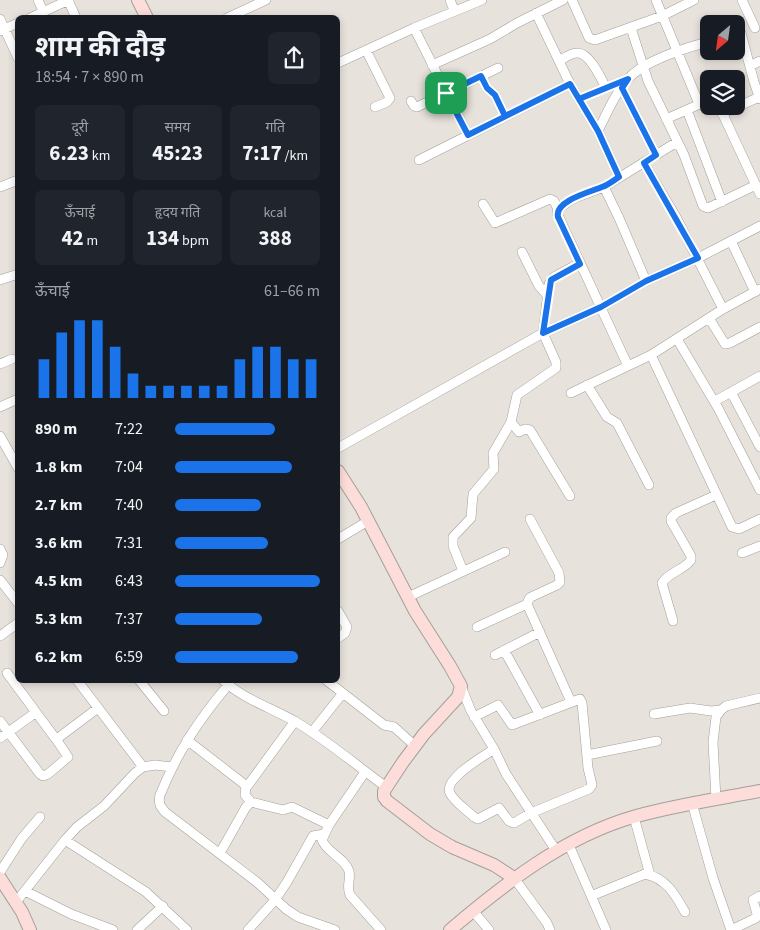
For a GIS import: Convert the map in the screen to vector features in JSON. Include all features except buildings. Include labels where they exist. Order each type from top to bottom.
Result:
[{"type":"street","points":[[38,0],[42,14],[69,0],[75,15]]},
{"type":"street","points":[[138,0],[146,15]]},
{"type":"street","points":[[234,15],[266,0]]},
{"type":"street","points":[[450,0],[454,10]]},
{"type":"street","points":[[340,62],[454,10],[482,0]]},
{"type":"street","points":[[432,65],[490,39],[563,0]]},
{"type":"street","points":[[572,0],[590,40],[631,28],[662,16],[694,0]]},
{"type":"street","points":[[656,0],[699,104],[666,119]]},
{"type":"street","points":[[742,0],[757,27],[745,32]]},
{"type":"street","points":[[536,13],[570,84],[598,131],[619,177]]},
{"type":"street","points":[[0,19],[2,30],[15,53]]},
{"type":"street","points":[[2,30],[15,24]]},
{"type":"street","points":[[414,28],[468,135]]},
{"type":"street","points":[[631,28],[642,67],[684,155],[703,206],[708,208],[758,190],[722,115]]},
{"type":"street","points":[[598,131],[628,79],[642,67],[678,51],[700,45]]},
{"type":"street","points":[[366,50],[390,98],[388,102],[375,107]]},
{"type":"street","points":[[745,51],[759,93],[745,99]]},
{"type":"street","points":[[559,60],[578,53],[583,54],[588,58],[606,88]]},
{"type":"street","points":[[750,66],[760,61]]},
{"type":"street","points":[[411,100],[414,106],[417,107],[498,68]]},
{"type":"street","points":[[481,76],[487,88],[495,95],[505,116]]},
{"type":"street","points":[[579,99],[628,79]]},
{"type":"street","points":[[419,160],[570,84]]},
{"type":"street","points":[[622,88],[656,155]]},
{"type":"street","points":[[687,110],[722,202]]},
{"type":"street","points":[[558,209],[578,196],[604,187],[677,142]]},
{"type":"street","points":[[644,163],[698,258],[723,309]]},
{"type":"street","points":[[0,187],[15,181]]},
{"type":"street","points":[[604,187],[646,281]]},
{"type":"street","points":[[483,204],[495,223],[550,199],[554,201],[558,209],[558,217],[628,366]]},
{"type":"street","points":[[340,447],[543,333],[601,307],[646,281],[698,258],[760,226]]},
{"type":"street","points":[[571,392],[651,355],[723,309],[758,290],[731,241]]},
{"type":"street","points":[[522,252],[539,286],[548,296]]},
{"type":"street","points":[[463,571],[452,546],[453,537],[471,518],[472,494],[494,469],[493,453],[511,422],[517,395],[556,368],[556,362],[543,333],[549,284],[554,278],[580,264]]},
{"type":"street","points":[[0,280],[15,275]]},
{"type":"street","points":[[709,318],[725,344],[760,327]]},
{"type":"street","points":[[677,339],[715,401],[760,490]]},
{"type":"street","points":[[651,355],[727,518],[735,529],[760,518]]},
{"type":"street","points":[[0,364],[12,358]]},
{"type":"street","points":[[715,401],[760,376]]},
{"type":"street","points":[[587,385],[607,417],[617,423],[649,485]]},
{"type":"street","points":[[731,392],[760,447]]},
{"type":"street","points":[[0,407],[15,400]]},
{"type":"street","points":[[511,422],[519,432],[530,430],[570,496]]},
{"type":"street","points":[[0,436],[15,463]]},
{"type":"street","points":[[340,474],[368,521],[408,597],[461,686],[474,717],[494,749],[506,774],[557,852]]},
{"type":"street","points":[[673,621],[662,583],[688,564],[691,556],[671,518],[676,513],[716,494]]},
{"type":"street","points":[[530,519],[559,572],[560,578],[557,585],[531,597],[528,599],[527,604],[571,702]]},
{"type":"street","points":[[340,537],[368,521]]},
{"type":"street","points":[[742,553],[760,546]]},
{"type":"street","points":[[0,549],[3,555],[0,562]]},
{"type":"street","points":[[408,597],[505,552]]},
{"type":"street","points":[[0,580],[15,599]]},
{"type":"street","points":[[477,627],[527,604]]},
{"type":"street","points":[[340,615],[347,627],[345,633],[340,637]]},
{"type":"street","points":[[0,636],[15,625]]},
{"type":"street","points":[[495,655],[540,632]]},
{"type":"street","points":[[504,650],[540,714]]},
{"type":"street","points":[[0,721],[43,776],[68,757],[7,673]]},
{"type":"street","points":[[79,683],[143,766]]},
{"type":"street","points":[[142,683],[164,710]]},
{"type":"street","points":[[224,683],[187,740],[172,767],[158,800],[160,806],[165,812],[258,883],[286,909],[298,917],[335,930]]},
{"type":"street","points":[[227,683],[312,732],[386,787]]},
{"type":"street","points":[[330,683],[384,725],[394,727],[414,745]]},
{"type":"street","points":[[461,686],[458,697],[414,745],[386,787],[384,797],[430,834],[452,847],[494,865],[514,878],[547,923],[550,930]]},
{"type":"street","points":[[312,732],[343,693]]},
{"type":"street","points":[[716,799],[714,727],[716,717],[726,706],[760,698]]},
{"type":"street","points":[[474,717],[496,705],[500,706],[512,726],[578,699],[581,700],[588,768],[592,785],[512,823],[499,808],[478,819],[449,792],[450,782],[494,749]]},
{"type":"street","points":[[56,739],[98,708]]},
{"type":"street","points":[[654,714],[690,708],[712,711],[721,710]]},
{"type":"street","points":[[0,738],[35,713]]},
{"type":"street","points":[[295,721],[246,788],[245,795],[251,802],[283,810],[292,806],[329,825]]},
{"type":"street","points":[[187,740],[244,784],[246,788]]},
{"type":"street","points":[[587,755],[657,741]]},
{"type":"street","points":[[16,902],[64,840],[104,806],[143,766],[172,767]]},
{"type":"street","points":[[365,772],[329,825],[322,840],[324,846],[349,871],[350,878],[347,889],[378,929]]},
{"type":"street","points":[[450,930],[514,878],[569,845],[610,826],[634,817],[692,803],[760,791]]},
{"type":"street","points":[[220,853],[246,807],[251,802]]},
{"type":"street","points":[[692,803],[713,878],[731,930],[756,918],[757,914],[753,900],[760,896]]},
{"type":"street","points":[[30,930],[16,902],[1,879],[22,838],[40,817]]},
{"type":"street","points":[[634,817],[650,875]]},
{"type":"street","points":[[248,930],[275,900],[313,836],[324,834]]},
{"type":"street","points":[[64,840],[123,875],[163,906],[187,930]]},
{"type":"street","points":[[569,845],[606,930]]},
{"type":"street","points":[[591,896],[637,876],[650,875],[670,888],[685,912]]},
{"type":"street","points":[[25,891],[71,914],[113,930]]},
{"type":"street","points":[[137,930],[163,906]]},
{"type":"street","points":[[473,911],[489,930]]},
{"type":"route","points":[[446,93],[468,135],[570,84],[579,99],[628,79],[622,88],[656,155],[644,163],[698,258],[646,281],[601,307],[543,333],[551,280],[580,264],[558,217],[558,209],[578,196],[604,187],[619,177],[598,131],[570,84],[505,116],[495,95],[487,88],[481,76],[446,93]]}]
